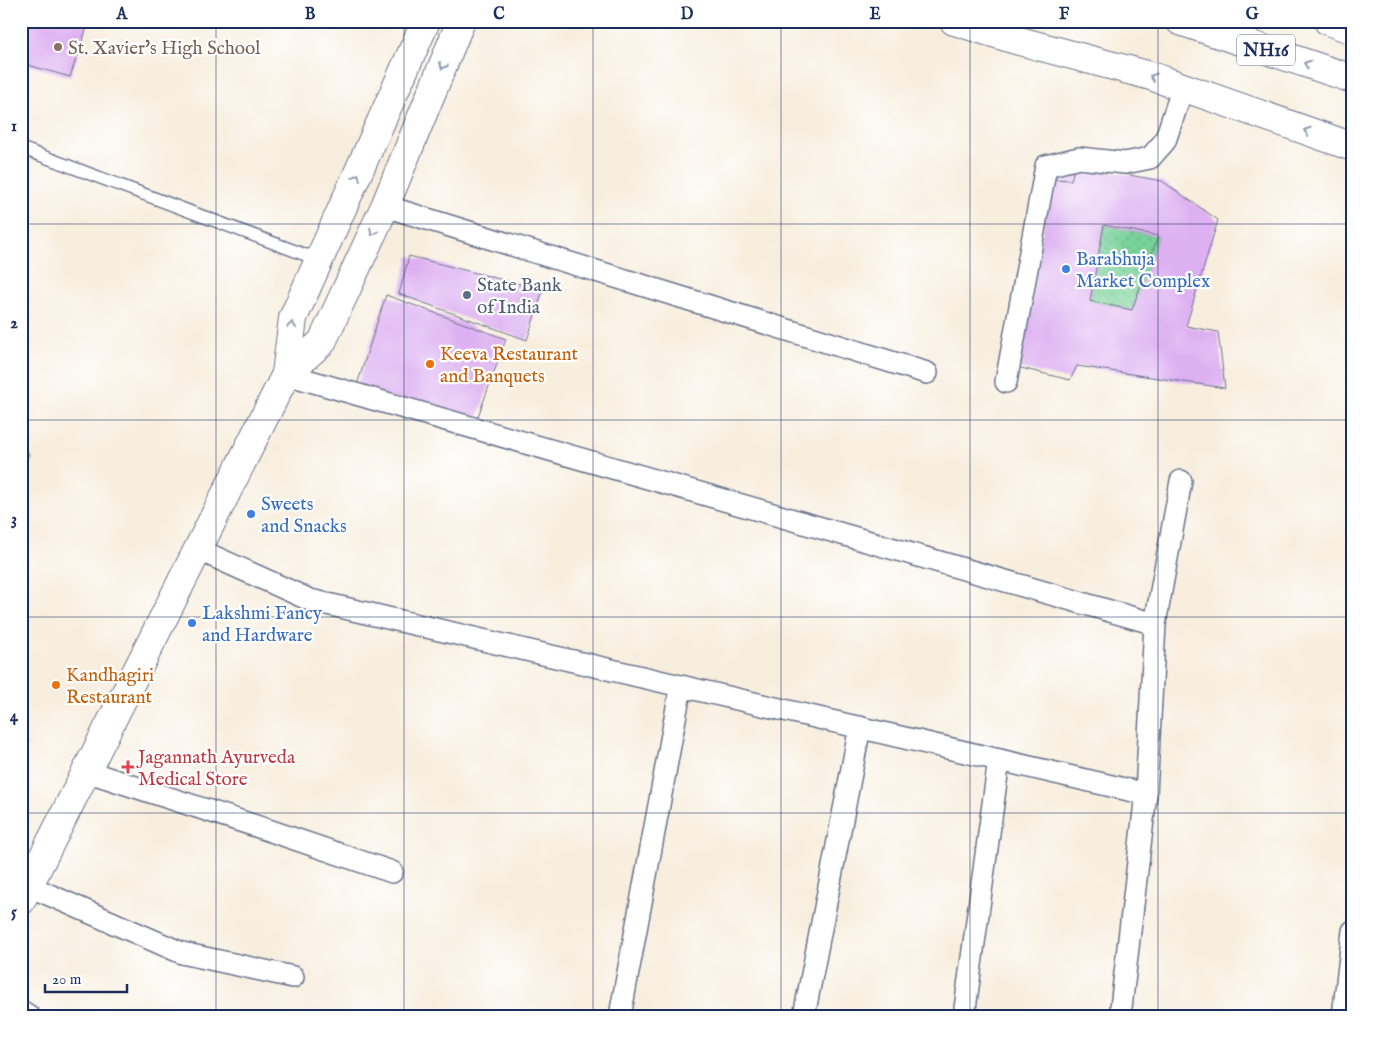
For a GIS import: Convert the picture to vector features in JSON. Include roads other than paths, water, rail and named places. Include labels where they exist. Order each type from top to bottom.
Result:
[{"type":"main road","points":[[25,894],[286,374],[293,318],[426,21]]},
{"type":"main road","points":[[286,374],[322,342],[385,206],[461,21]]},
{"type":"main road","points":[[954,21],[1012,39],[1151,76],[1353,147]]},
{"type":"main road","name":"NH16","points":[[1180,21],[1353,79]]},
{"type":"main road","points":[[1328,21],[1353,30]]},
{"type":"street","points":[[1006,382],[1046,166],[1079,158],[1125,163],[1150,158],[1165,141],[1183,88]]},
{"type":"street","points":[[385,206],[927,373]]},
{"type":"street","points":[[286,374],[1155,624]]},
{"type":"street","points":[[1120,1016],[1146,794],[1155,624],[1181,481]]},
{"type":"street","points":[[197,549],[310,600],[1146,794]]},
{"type":"street","points":[[620,1016],[681,686]]},
{"type":"street","points":[[804,1016],[860,728]]},
{"type":"street","points":[[964,1016],[999,760]]},
{"type":"street","points":[[86,771],[392,872]]},
{"type":"street","points":[[25,894],[182,953],[293,977]]},
{"type":"street","points":[[1347,1008],[1353,931]]},
{"type":"street","points":[[21,1011],[29,1016]]},
{"type":"lane","points":[[21,148],[320,260]]},
{"type":"place","name":"St. Xavier's High School","points":[[58,47]]},
{"type":"place","name":"Barabhuja Market Complex","points":[[1066,269]]},
{"type":"place","name":"State Bank of India","points":[[467,295]]},
{"type":"place","name":"Keeva Restaurant and Banquets","points":[[430,364]]},
{"type":"place","name":"Sweets and Snacks","points":[[251,514]]},
{"type":"place","name":"Lakshmi Fancy and Hardware","points":[[192,623]]},
{"type":"place","name":"Kandhagiri Restaurant","points":[[56,685]]},
{"type":"place","name":"Jagannath Ayurveda Medical Store","points":[[128,767]]}]
